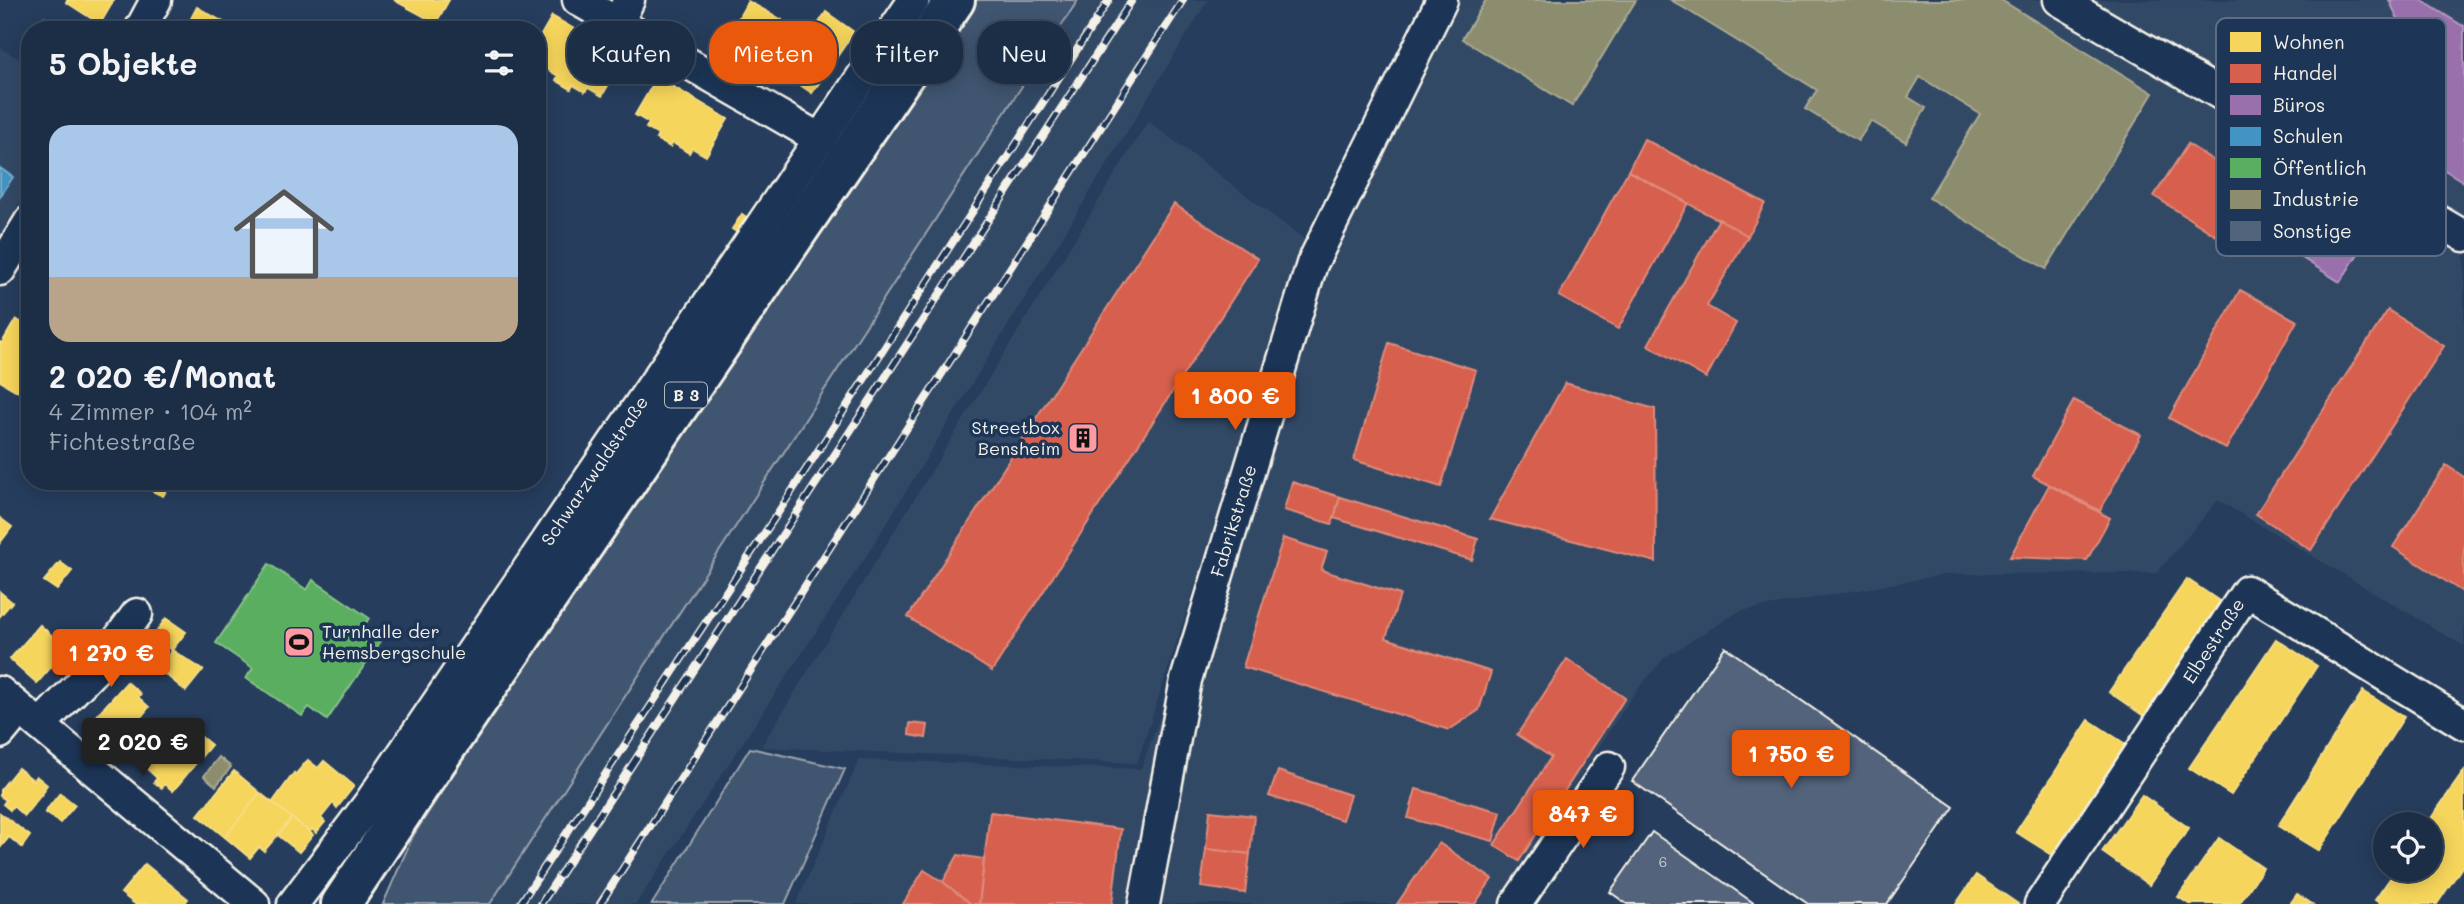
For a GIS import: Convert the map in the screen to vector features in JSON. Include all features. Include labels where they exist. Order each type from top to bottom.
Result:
[{"type":"main road","name":"Schwarzwaldstraße","points":[[341,904],[955,0]]},
{"type":"main road","name":"Schwarzwaldstraße","points":[[367,904],[416,790]]},
{"type":"street","points":[[145,21],[156,0]]},
{"type":"street","points":[[578,0],[624,12],[820,139]]},
{"type":"street","name":"Schwarzwaldstraße","points":[[293,904],[370,802],[914,0]]},
{"type":"street","name":"Fabrikstraße","points":[[1144,904],[1186,680],[1312,264],[1441,0]]},
{"type":"street","points":[[2059,0],[2216,91]]},
{"type":"street","points":[[2446,226],[2464,236]]},
{"type":"street","points":[[0,270],[21,236]]},
{"type":"street","name":"Elbestraße","points":[[2040,904],[2247,591],[2464,724]]},
{"type":"street","points":[[0,733],[20,708],[100,664],[137,614]]},
{"type":"street","points":[[20,708],[254,904]]},
{"type":"street","points":[[1516,904],[1609,767]]},
{"type":"shaded area","points":[[976,0],[1078,0],[1064,21],[977,21],[977,84],[1023,84],[490,904],[383,904],[413,836],[609,535],[918,84],[963,84],[962,21]]},
{"type":"shaded area","points":[[1078,0],[1208,0],[865,558],[636,904],[490,904],[1023,84],[1071,84],[1071,21],[1064,21]]},
{"type":"shaded area","points":[[1445,0],[2464,0],[2464,646],[2218,500],[2157,573],[1948,574],[1740,611],[1665,657],[1633,695],[1496,904],[796,904],[859,760],[1141,769],[1324,267]]},
{"type":"shaded area","points":[[0,48],[21,60],[21,200],[0,235]]},
{"type":"shaded area","points":[[1148,121],[1313,246],[1278,332],[1137,763],[761,747]]},
{"type":"shaded area","points":[[750,748],[845,769],[785,904],[652,904]]},
{"type":"building: Wohnen","points":[[114,0],[102,21],[95,21],[66,2]]},
{"type":"building: Wohnen","points":[[394,0],[449,0],[437,21]]},
{"type":"building: Wohnen","points":[[748,1],[782,20],[781,21],[737,21]]},
{"type":"building: Wohnen","points":[[197,7],[222,21],[190,21]]},
{"type":"building: Wohnen","points":[[826,12],[851,30],[851,36],[837,57],[837,21],[820,21]]},
{"type":"building: Wohnen","points":[[552,16],[567,25],[567,84],[609,84],[602,96],[588,88],[585,92],[573,85],[571,89],[556,80],[558,76],[546,68],[546,26]]},
{"type":"building: Wohnen","points":[[653,84],[669,84],[728,119],[706,156],[692,148],[689,153],[673,143],[670,147],[656,139],[658,135],[646,128],[649,123],[635,115]]},
{"type":"building: Wohnen","points":[[799,84],[818,84],[812,93]]},
{"type":"building: Wohnen","points":[[742,214],[751,220],[741,235],[732,229]]},
{"type":"building: Wohnen","points":[[16,319],[21,322],[21,393],[0,381],[0,342],[2,343]]},
{"type":"building: Wohnen","points":[[150,490],[167,490],[163,496]]},
{"type":"building: Wohnen","points":[[0,518],[12,527],[0,543]]},
{"type":"building: Wohnen","points":[[60,562],[72,571],[57,590],[44,581]]},
{"type":"building: Wohnen","points":[[2187,579],[2228,607],[2150,720],[2109,692]]},
{"type":"building: Wohnen","points":[[0,592],[12,602],[0,616]]},
{"type":"building: Wohnen","points":[[166,618],[186,632],[172,650],[152,638]]},
{"type":"building: Wohnen","points":[[40,625],[67,649],[37,683],[10,659]]},
{"type":"building: Wohnen","points":[[2276,639],[2317,666],[2231,795],[2189,768]]},
{"type":"building: Wohnen","points":[[172,650],[203,670],[186,691],[160,670]]},
{"type":"building: Wohnen","points":[[127,682],[141,694],[138,697],[149,707],[117,747],[90,723]]},
{"type":"building: Wohnen","points":[[2363,691],[2404,717],[2319,851],[2278,826]]},
{"type":"building: Wohnen","points":[[2089,720],[2130,747],[2057,858],[2016,832]]},
{"type":"building: Wohnen","points":[[183,722],[211,745],[173,791],[165,784],[162,788],[154,782],[157,778],[145,767]]},
{"type":"building: Wohnen","points":[[308,760],[318,768],[324,761],[354,786],[337,808],[333,803],[321,818],[325,822],[316,833],[312,829],[309,833],[272,803],[294,773],[295,775]]},
{"type":"building: Wohnen","points":[[18,768],[33,780],[36,776],[47,785],[24,816],[13,806],[10,810],[3,804],[6,800],[0,796],[0,790]]},
{"type":"building: Wohnen","points":[[234,771],[260,793],[225,837],[198,815]]},
{"type":"building: Wohnen","points":[[2464,771],[2464,864],[2437,904],[2381,904],[2375,900],[2388,882],[2443,882],[2443,812],[2435,812]]},
{"type":"building: Wohnen","points":[[60,793],[75,805],[60,823],[45,812]]},
{"type":"building: Wohnen","points":[[260,793],[292,818],[264,851],[259,847],[250,858],[225,837]]},
{"type":"building: Wohnen","points":[[2142,795],[2189,828],[2149,885],[2102,852]]},
{"type":"building: Wohnen","points":[[0,813],[30,836],[22,847],[9,837],[0,848]]},
{"type":"building: Wohnen","points":[[292,818],[313,835],[299,852],[278,835]]},
{"type":"building: Wohnen","points":[[2219,838],[2263,868],[2239,904],[2189,904],[2178,897]]},
{"type":"building: Wohnen","points":[[145,864],[188,899],[184,904],[135,904],[121,893]]},
{"type":"building: Wohnen","points":[[1976,875],[2018,904],[1956,904]]},
{"type":"building: Wohnen","points":[[2297,894],[2312,904],[2290,904]]},
{"type":"building: Handel","points":[[1644,139],[1765,203],[1748,236],[1628,171]]},
{"type":"building: Handel","points":[[2188,144],[2216,162],[2216,236],[2154,196]]},
{"type":"building: Handel","points":[[1628,171],[1688,203],[1618,329],[1559,296]]},
{"type":"building: Handel","name":"Streetbox Bensheim","points":[[1174,204],[1258,259],[992,671],[908,617]]},
{"type":"building: Handel","points":[[1719,219],[1748,236],[1707,306],[1736,323],[1706,378],[1648,345]]},
{"type":"building: Handel","points":[[2240,290],[2297,321],[2226,449],[2169,418]]},
{"type":"building: Handel","points":[[2388,310],[2444,346],[2311,550],[2256,514]]},
{"type":"building: Handel","points":[[1389,343],[1476,370],[1441,487],[1354,460]]},
{"type":"building: Handel","points":[[1565,383],[1655,409],[1656,562],[1490,519]]},
{"type":"building: Handel","points":[[2074,400],[2141,435],[2100,511],[2033,476]]},
{"type":"building: Handel","points":[[2446,465],[2464,477],[2464,593],[2393,547]]},
{"type":"building: Handel","points":[[1292,482],[1340,497],[1332,524],[1284,510]]},
{"type":"building: Handel","points":[[2049,485],[2110,518],[2087,560],[2010,557]]},
{"type":"building: Handel","points":[[1340,497],[1478,539],[1472,560],[1334,518]]},
{"type":"building: Handel","points":[[1283,538],[1327,552],[1321,570],[1400,595],[1386,638],[1491,672],[1479,710],[1449,730],[1243,667]]},
{"type":"building: Handel","points":[[1567,659],[1625,698],[1519,861],[1494,845],[1551,757],[1517,735]]},
{"type":"building: Handel","points":[[910,723],[928,725],[926,738],[909,735]]},
{"type":"building: Handel","points":[[1278,771],[1350,795],[1342,820],[1269,796]]},
{"type":"building: Handel","points":[[1416,789],[1501,812],[1493,841],[1408,818]]},
{"type":"building: Handel","points":[[1210,811],[1254,816],[1250,854],[1206,849]]},
{"type":"building: Handel","points":[[990,812],[1121,829],[1112,904],[979,904]]},
{"type":"building: Handel","points":[[1439,843],[1492,879],[1475,904],[1397,904]]},
{"type":"building: Handel","points":[[1206,849],[1250,854],[1245,893],[1201,887]]},
{"type":"building: Handel","points":[[958,855],[984,859],[979,904],[971,904],[943,882]]},
{"type":"building: Handel","points":[[924,870],[943,882],[971,904],[903,904]]},
{"type":"building: Büros","points":[[2389,0],[2421,0],[2463,26],[2464,24],[2464,182],[2446,171],[2446,18],[2398,18]]},
{"type":"building: Büros","points":[[2299,256],[2356,256],[2340,282]]},
{"type":"building: Schulen","points":[[0,168],[13,177],[0,197]]},
{"type":"building: Öffentlich","name":"Turnhalle der Hemsbergschule","points":[[269,564],[307,590],[313,580],[369,618],[363,628],[381,641],[327,720],[309,707],[302,716],[246,678],[253,668],[216,643]]},
{"type":"building: Industrie","points":[[1486,0],[1636,0],[1572,106],[1462,39]]},
{"type":"building: Industrie","points":[[1671,0],[2001,0],[2153,93],[2046,269],[1929,198],[1980,114],[1920,77],[1908,97],[1926,108],[1906,142],[1871,121],[1858,141],[1805,109],[1817,90]]},
{"type":"building: Industrie","points":[[142,730],[162,746],[145,767],[126,750]]},
{"type":"building: Industrie","points":[[219,757],[231,767],[216,786],[204,776]]},
{"type":"building: Sonstige","points":[[1725,647],[1954,807],[1887,904],[1808,904],[1632,781]]},
{"type":"building: Sonstige","points":[[1652,832],[1755,904],[1627,904],[1610,892]]},
{"type":"railway","points":[[520,904],[783,505],[1109,0]]},
{"type":"railway","points":[[541,904],[1132,0]]},
{"type":"railway","points":[[600,904],[1183,0]]},
{"type":"place","name":"Streetbox Bensheim","points":[[1083,438]]},
{"type":"place","name":"Turnhalle der Hemsbergschule","points":[[299,642]]}]
